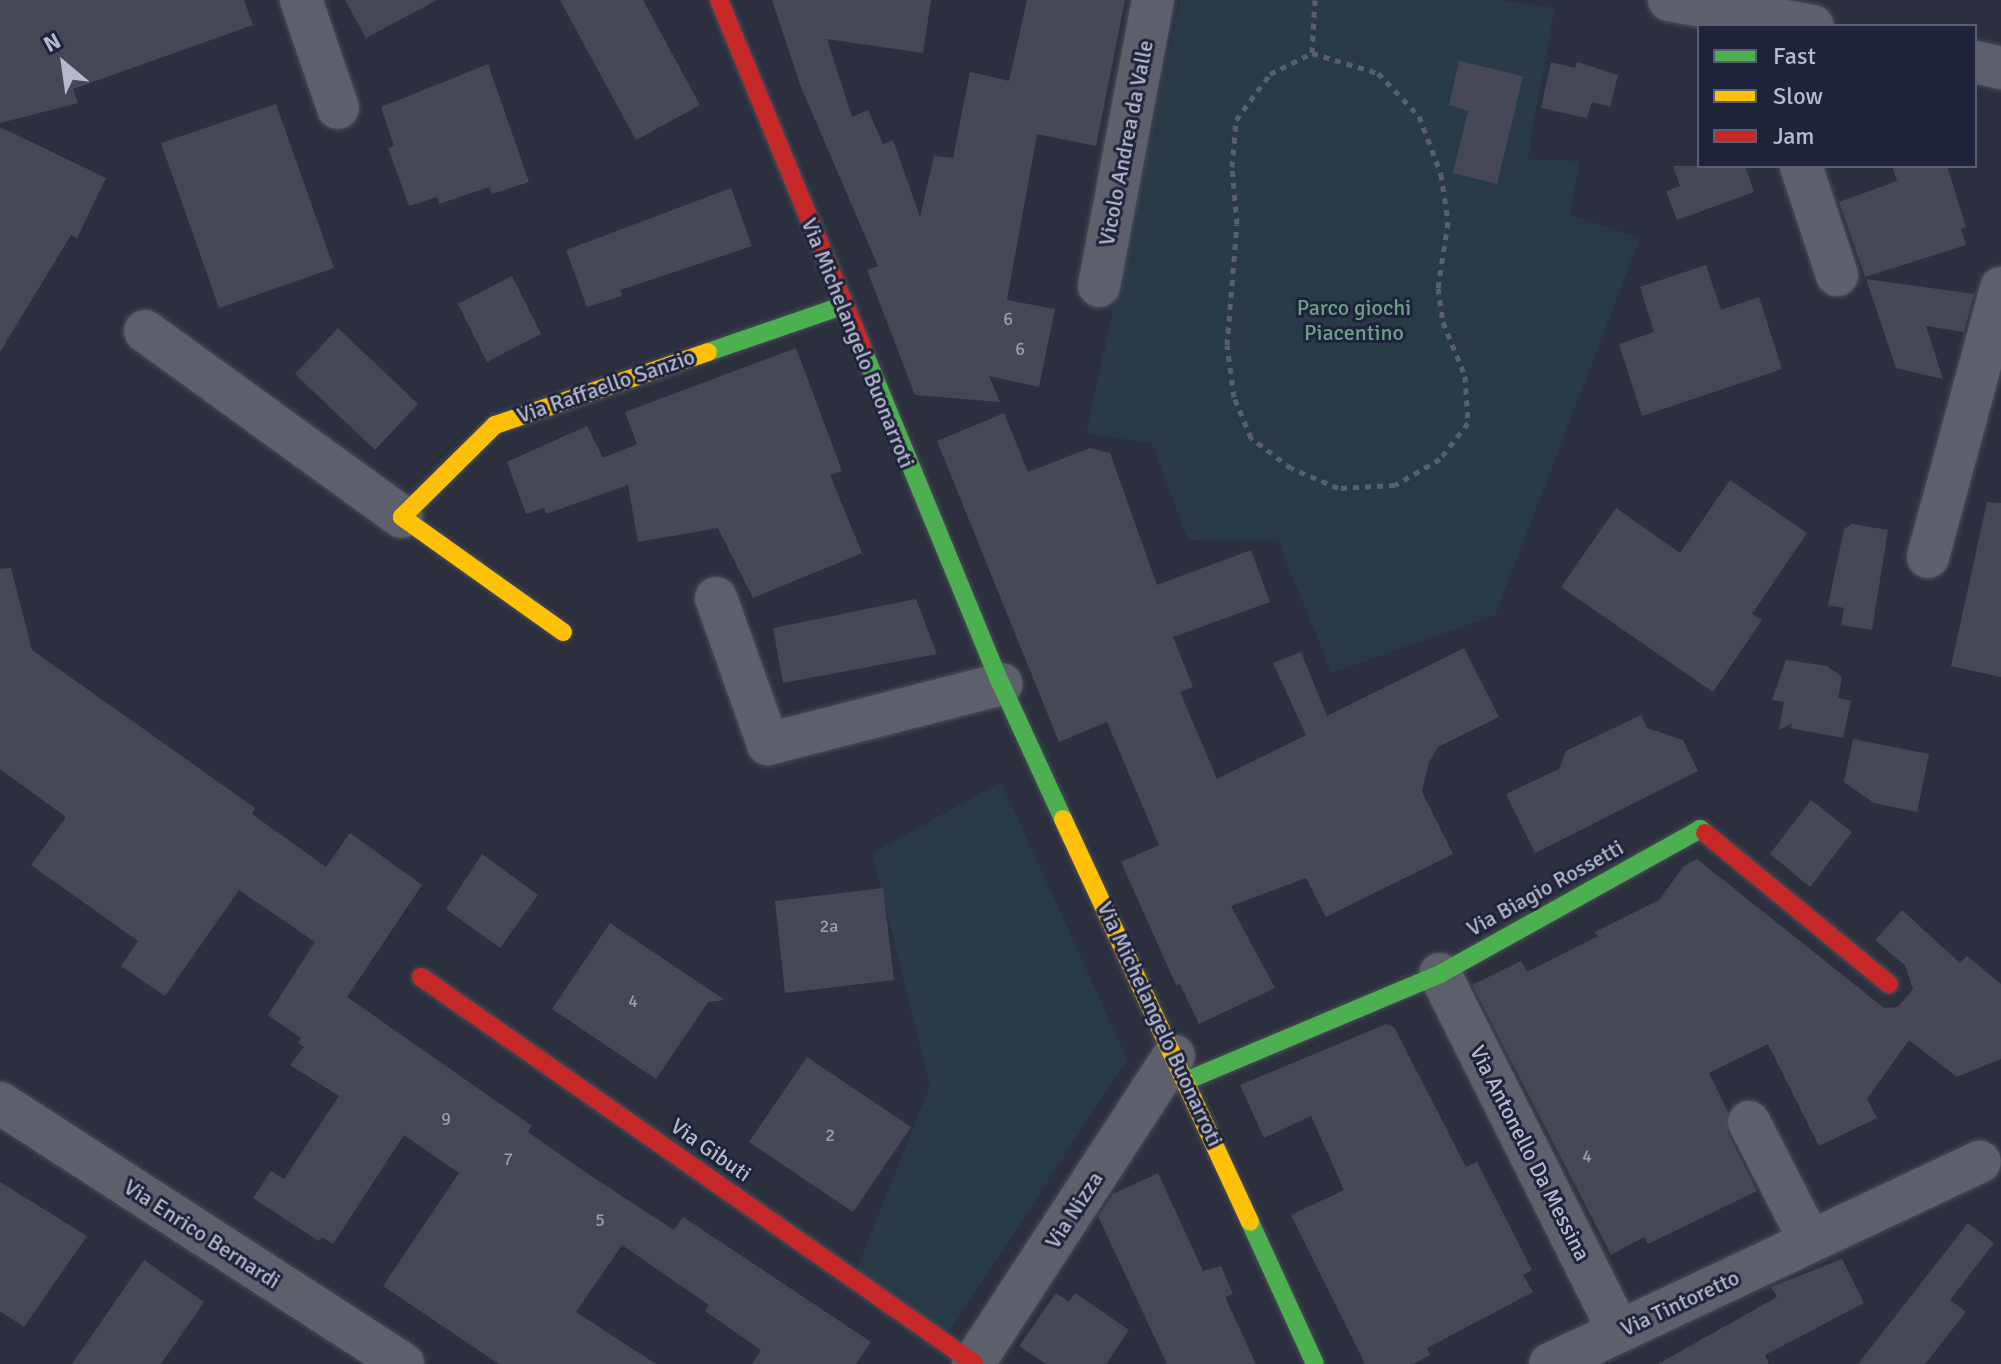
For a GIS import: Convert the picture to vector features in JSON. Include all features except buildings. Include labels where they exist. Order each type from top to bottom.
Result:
[{"type":"street","points":[[301,0],[338,108]]},
{"type":"street","name":"Via Michelangelo Buonarroti","points":[[719,0],[842,306],[1001,684],[1181,1068],[1315,1364]]},
{"type":"street","name":"Vicolo Andrea da Valle","points":[[1099,286],[1153,0]]},
{"type":"street","points":[[1669,0],[1753,19],[1796,24]]},
{"type":"street","points":[[1977,62],[2001,68]]},
{"type":"street","points":[[1802,168],[1837,275]]},
{"type":"street","points":[[1928,557],[2001,288]]},
{"type":"street","name":"Via Raffaello Sanzio","points":[[402,517],[495,425],[842,306]]},
{"type":"street","points":[[145,331],[563,632]]},
{"type":"street","points":[[716,598],[768,744],[1001,684]]},
{"type":"street","name":"Via Biagio Rossetti","points":[[1181,1068],[1440,974],[1700,829],[1889,984]]},
{"type":"street","name":"Via Antonello Da Messina","points":[[1440,974],[1619,1331]]},
{"type":"street","name":"Via Gibuti","points":[[421,977],[973,1363]]},
{"type":"street","name":"Via Nizza","points":[[973,1363],[1181,1068]]},
{"type":"street","name":"Via Enrico Bernardi","points":[[0,1103],[403,1364]]},
{"type":"street","points":[[1749,1122],[1810,1241]]},
{"type":"street","name":"Via Tintoretto","points":[[1550,1364],[1980,1162]]},
{"type":"path","points":[[1312,53],[1315,0]]},
{"type":"path","points":[[1312,53],[1378,73],[1419,116],[1441,174],[1448,222],[1438,288],[1443,322],[1465,376],[1468,423],[1440,459],[1395,485],[1338,488],[1291,468],[1251,438],[1234,397],[1227,345],[1237,224],[1232,167],[1236,120],[1270,74],[1312,53]]},
{"type":"green space","name":"Parco giochi Piacentino","points":[[1180,0],[1496,0],[1555,8],[1527,159],[1579,161],[1570,215],[1640,238],[1495,615],[1332,673],[1278,541],[1188,540],[1152,443],[1086,434]]},
{"type":"green space","points":[[1001,782],[1127,1059],[944,1340],[857,1269],[930,1086],[872,853]]},
{"type":"traffic: fast","points":[[708,352],[842,306]]},
{"type":"traffic: fast","points":[[863,350],[1001,684],[1063,819]]},
{"type":"traffic: fast","points":[[1188,1080],[1440,974],[1700,829],[1705,833]]},
{"type":"traffic: fast","points":[[1250,1222],[1315,1364]]},
{"type":"traffic: slow","points":[[563,632],[402,517],[495,425],[708,352]]},
{"type":"traffic: slow","points":[[1063,819],[1250,1222]]},
{"type":"traffic: jam","points":[[719,0],[863,350]]},
{"type":"traffic: jam","points":[[1705,833],[1889,984]]},
{"type":"traffic: jam","points":[[421,977],[974,1363]]}]
